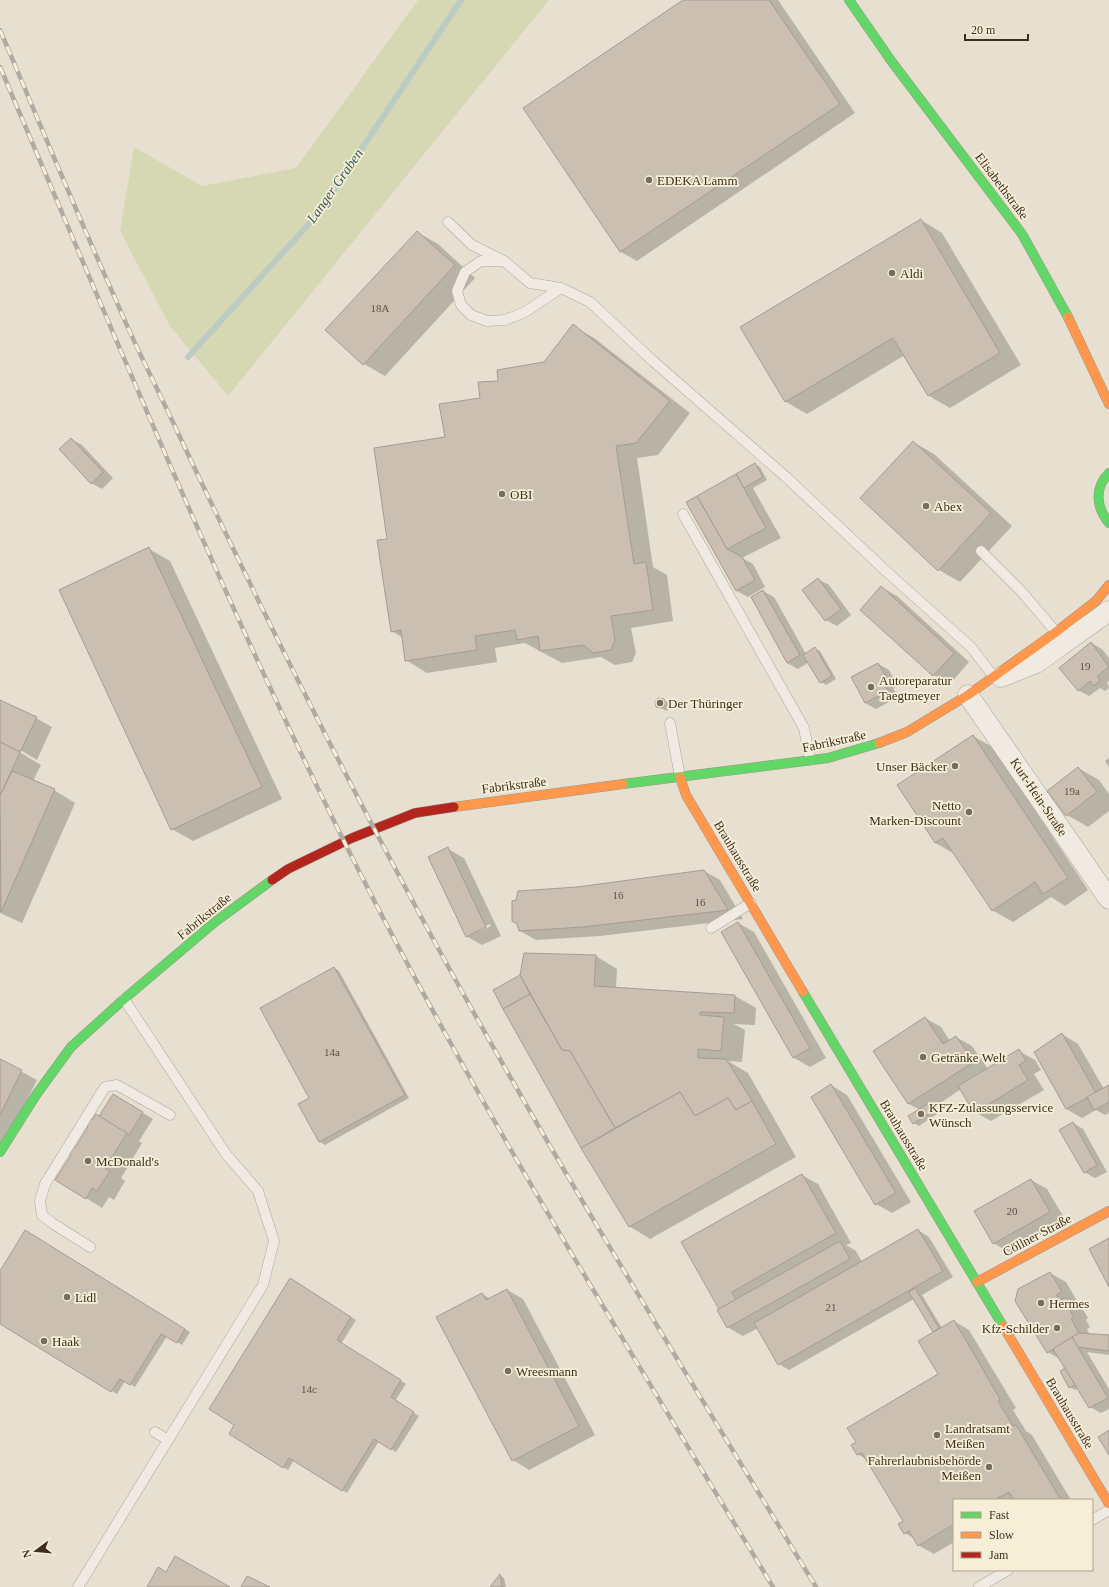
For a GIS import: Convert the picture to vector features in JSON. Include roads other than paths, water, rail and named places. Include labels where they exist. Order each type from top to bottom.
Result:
[{"type":"street","name":"Elisabethstraße","points":[[849,0],[892,62],[1022,234],[1064,308],[1109,404]]},
{"type":"street","points":[[1109,473],[1101,483],[1098,495],[1099,507],[1104,518],[1109,523]]},
{"type":"street","name":"Fabrikstraße","points":[[0,1152],[36,1095],[71,1047],[124,999],[215,922],[288,869],[359,835],[415,813],[810,760],[853,752],[875,745],[907,732],[982,685],[1096,602],[1109,585]]},
{"type":"street","points":[[982,685],[1036,663],[1109,611]]},
{"type":"street","name":"Kurt-Hein-Straße","points":[[982,685],[1109,899]]},
{"type":"street","name":"Brauhausstraße","points":[[680,777],[686,795],[1109,1504]]},
{"type":"street","name":"Cöllner Straße","points":[[976,1282],[1109,1211]]},
{"type":"lane","points":[[448,222],[472,245],[504,261],[530,283],[561,288],[590,302],[653,361],[786,477],[882,567],[971,647],[982,685]]},
{"type":"lane","points":[[504,261],[481,261],[465,272],[457,291],[461,305],[471,315],[487,322],[505,320],[525,312],[561,288]]},
{"type":"lane","points":[[683,514],[804,728],[810,760]]},
{"type":"lane","points":[[980,551],[1021,591],[1056,632]]},
{"type":"lane","points":[[670,723],[680,777]]},
{"type":"lane","points":[[711,928],[751,903]]},
{"type":"lane","points":[[78,1587],[263,1286],[274,1241],[258,1191],[226,1154],[124,999]]},
{"type":"lane","points":[[90,1247],[42,1215],[40,1201],[46,1184],[105,1087],[117,1085],[170,1115]]},
{"type":"lane","points":[[155,1432],[168,1440]]},
{"type":"lane","points":[[1093,1519],[1109,1510]]},
{"type":"lane","points":[[979,1587],[1006,1571]]},
{"type":"waterway","name":"Langer Graben","points":[[188,357],[318,214],[461,0]]},
{"type":"railway","points":[[0,30],[135,343],[263,609],[326,736],[392,862],[471,1008],[567,1175],[816,1587]]},
{"type":"railway","points":[[0,67],[201,536],[286,721],[380,912],[433,1011],[543,1205],[773,1587]]},
{"type":"place","name":"EDEKA Lamm","points":[[649,180]]},
{"type":"place","name":"Aldi","points":[[892,273]]},
{"type":"place","name":"OBI","points":[[502,494]]},
{"type":"place","name":"Abex","points":[[926,506]]},
{"type":"place","name":"Autoreparatur Taegtmeyer","points":[[871,687]]},
{"type":"place","name":"Der Thüringer","points":[[660,703]]},
{"type":"place","name":"Unser Bäcker","points":[[955,766]]},
{"type":"place","name":"Netto Marken-Discount","points":[[969,812]]},
{"type":"place","name":"Getränke Welt","points":[[923,1057]]},
{"type":"place","name":"KFZ-Zulassungsservice Wünsch","points":[[921,1114]]},
{"type":"place","name":"McDonald's","points":[[88,1161]]},
{"type":"place","name":"Lidl","points":[[67,1297]]},
{"type":"place","name":"Hermes","points":[[1041,1303]]},
{"type":"place","name":"Kfz-Schilder","points":[[1057,1328]]},
{"type":"place","name":"Haak","points":[[44,1341]]},
{"type":"place","name":"Wreesmann","points":[[508,1371]]},
{"type":"place","name":"Landratsamt Meißen","points":[[937,1435]]},
{"type":"place","name":"Fahrerlaubnisbehörde Meißen","points":[[989,1467]]}]
